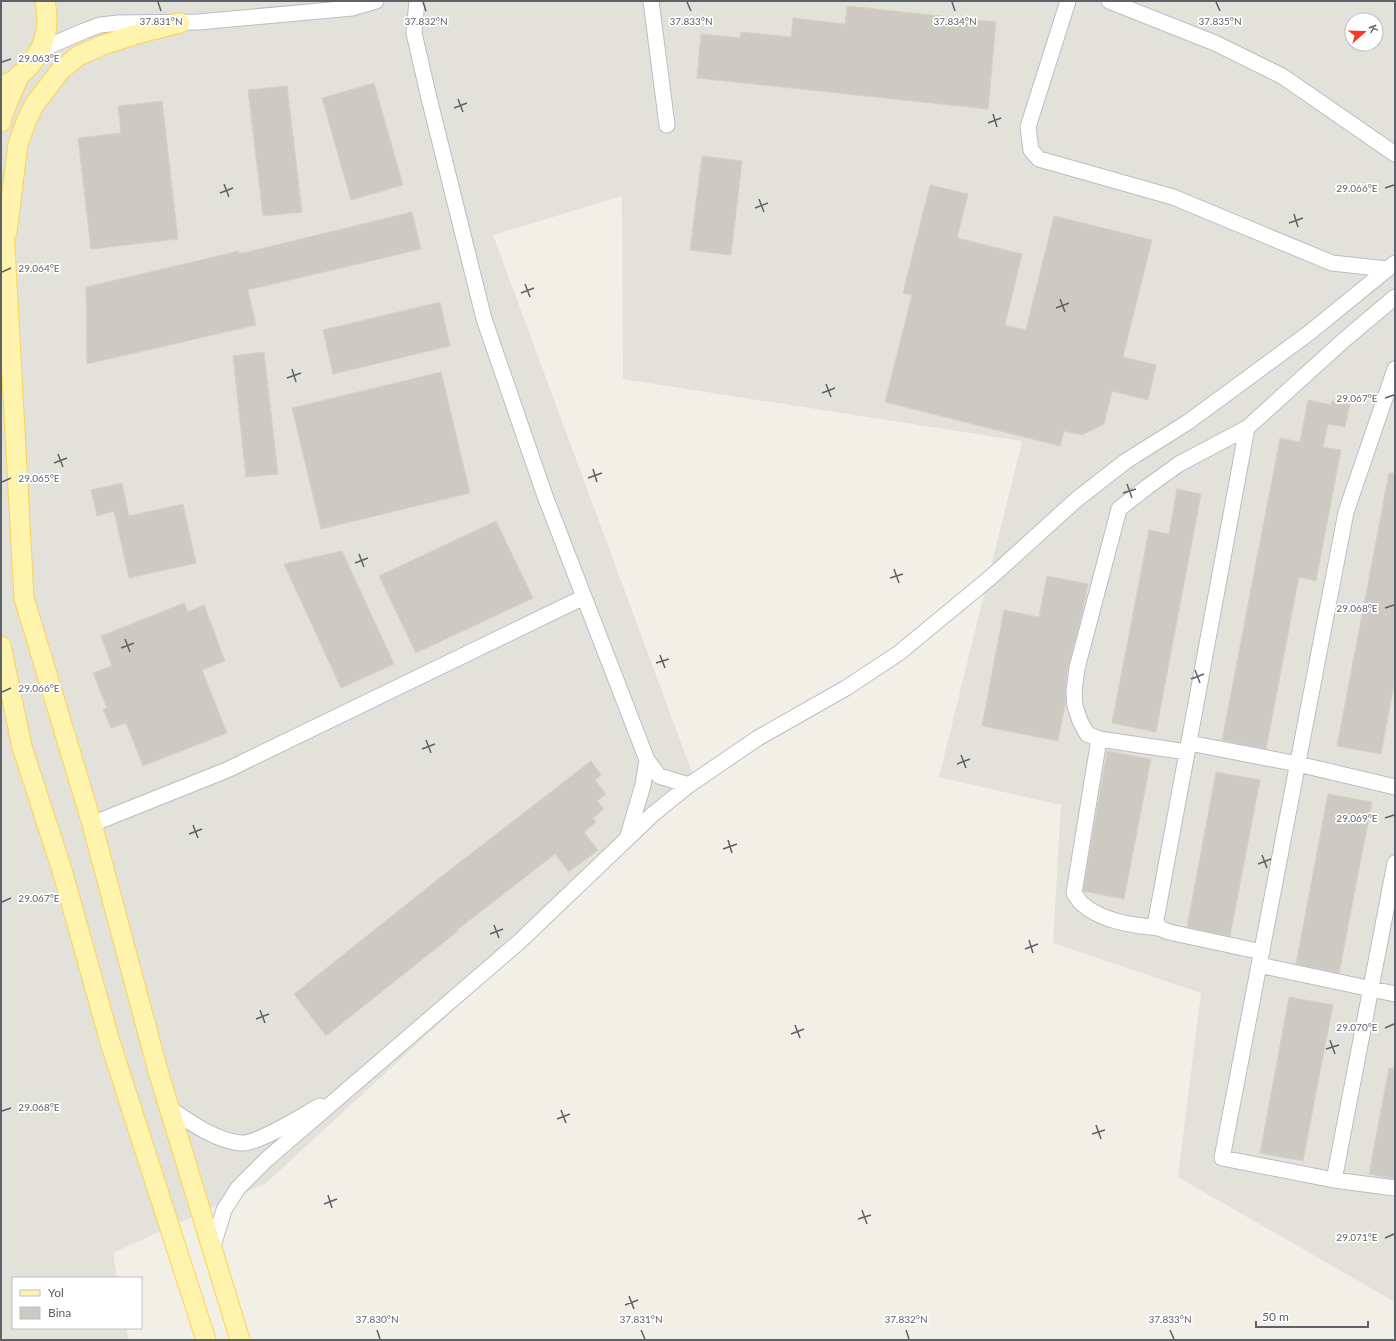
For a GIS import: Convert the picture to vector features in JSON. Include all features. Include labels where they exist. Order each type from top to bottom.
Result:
[{"type":"main road","points":[[1,86],[10,83],[29,67],[42,45],[47,20],[45,1]]},
{"type":"main road","points":[[5,247],[18,144],[34,105],[60,71],[78,56],[103,45],[140,33],[180,23]]},
{"type":"main road","points":[[1,122],[20,74]]},
{"type":"main road","points":[[1,216],[5,247],[24,598],[92,824],[169,1108],[240,1340]]},
{"type":"main road","points":[[1,646],[22,747],[62,870],[110,1042],[206,1340]]},
{"type":"main road","points":[[196,1308],[198,1340]]},
{"type":"street","points":[[38,51],[100,25],[119,22],[180,23],[352,8],[376,1]]},
{"type":"street","points":[[417,1],[414,33],[484,319],[545,496],[647,760],[658,776],[689,785]]},
{"type":"street","points":[[651,1],[667,125]]},
{"type":"street","points":[[1068,1],[1028,127],[1031,150],[1039,159],[1173,197],[1332,263],[1391,266]]},
{"type":"street","points":[[1109,1],[1214,42],[1282,76],[1395,154]]},
{"type":"street","points":[[212,1249],[224,1210],[238,1188],[266,1160],[305,1127],[338,1096],[519,942],[652,815],[689,785],[758,738],[846,688],[899,653],[991,578],[1076,500],[1126,461],[1188,422],[1302,338],[1391,266]]},
{"type":"street","points":[[1395,297],[1344,340],[1247,428],[1179,464],[1147,486],[1119,509],[1077,668],[1074,692],[1075,706],[1080,721],[1087,734],[1099,739],[1188,747],[1298,764],[1395,787]]},
{"type":"street","points":[[1395,369],[1346,512],[1222,1158],[1334,1180],[1395,1188]]},
{"type":"street","points":[[1159,928],[1156,920],[1247,428]]},
{"type":"street","points":[[92,824],[227,770],[584,597]]},
{"type":"street","points":[[1099,739],[1074,893],[1082,903],[1116,922],[1159,928],[1261,958],[1395,994]]},
{"type":"street","points":[[626,840],[643,785],[647,760]]},
{"type":"street","points":[[1334,1180],[1395,863]]},
{"type":"street","points":[[169,1108],[198,1128],[220,1137],[241,1143],[258,1139],[338,1096]]},
{"type":"shaded area","points":[[1,1],[1395,1],[1395,1302],[1178,1177],[1201,993],[1053,943],[1061,805],[939,777],[1022,441],[623,379],[622,196],[493,235],[697,786],[266,1183],[113,1253],[117,1277],[12,1277],[12,1329],[126,1329],[129,1340],[1,1340]]},
{"type":"building","points":[[847,6],[996,22],[988,109],[697,78],[701,34],[740,38],[741,32],[791,37],[793,18],[845,24]]},
{"type":"building","points":[[374,83],[403,185],[351,200],[322,98]]},
{"type":"building","points":[[287,86],[302,212],[263,216],[248,90]]},
{"type":"building","points":[[162,101],[178,239],[91,249],[78,138],[121,133],[118,106]]},
{"type":"building","points":[[702,156],[742,161],[731,255],[690,250]]},
{"type":"building","points":[[930,185],[968,194],[957,238],[1022,254],[1005,325],[1026,330],[1054,216],[1152,240],[1123,357],[1156,365],[1148,400],[1112,391],[1104,424],[1082,435],[1064,431],[1060,446],[885,402],[912,295],[903,293]]},
{"type":"building","points":[[412,212],[421,249],[248,290],[256,325],[87,364],[86,287],[239,251],[239,254]]},
{"type":"building","points":[[440,302],[450,346],[333,374],[323,330]]},
{"type":"building","points":[[264,352],[278,474],[246,477],[233,356]]},
{"type":"building","points":[[441,372],[470,493],[321,529],[292,408]]},
{"type":"building","points":[[1308,400],[1331,405],[1332,401],[1350,404],[1345,427],[1328,424],[1323,447],[1341,450],[1316,581],[1299,577],[1266,749],[1222,740],[1280,438],[1300,442]]},
{"type":"building","points":[[1389,473],[1395,473],[1395,679],[1381,754],[1337,746]]},
{"type":"building","points":[[122,483],[129,516],[183,504],[196,563],[129,578],[114,511],[97,516],[91,490]]},
{"type":"building","points":[[1177,489],[1201,494],[1156,732],[1112,723],[1149,530],[1169,534]]},
{"type":"building","points":[[496,521],[533,598],[416,653],[379,576]]},
{"type":"building","points":[[342,551],[394,664],[341,688],[284,564]]},
{"type":"building","points":[[1047,576],[1088,584],[1068,667],[1065,691],[1066,700],[1058,741],[982,726],[1004,610],[1039,617]]},
{"type":"building","points":[[184,603],[188,612],[204,605],[225,661],[202,670],[227,733],[143,766],[126,723],[111,728],[103,709],[107,708],[93,673],[112,666],[101,636]]},
{"type":"building","points":[[1107,751],[1151,759],[1124,899],[1083,891]]},
{"type":"building","points":[[591,761],[601,775],[595,780],[606,794],[597,801],[604,809],[593,818],[596,822],[584,832],[598,850],[569,872],[555,854],[457,930],[458,931],[326,1036],[294,994],[442,876]]},
{"type":"building","points":[[1216,772],[1260,780],[1230,936],[1187,927]]},
{"type":"building","points":[[1328,794],[1372,802],[1339,973],[1296,964]]},
{"type":"building","points":[[1289,997],[1333,1005],[1303,1161],[1260,1153]]},
{"type":"building","points":[[1389,1068],[1395,1069],[1395,1179],[1369,1174]]}]
